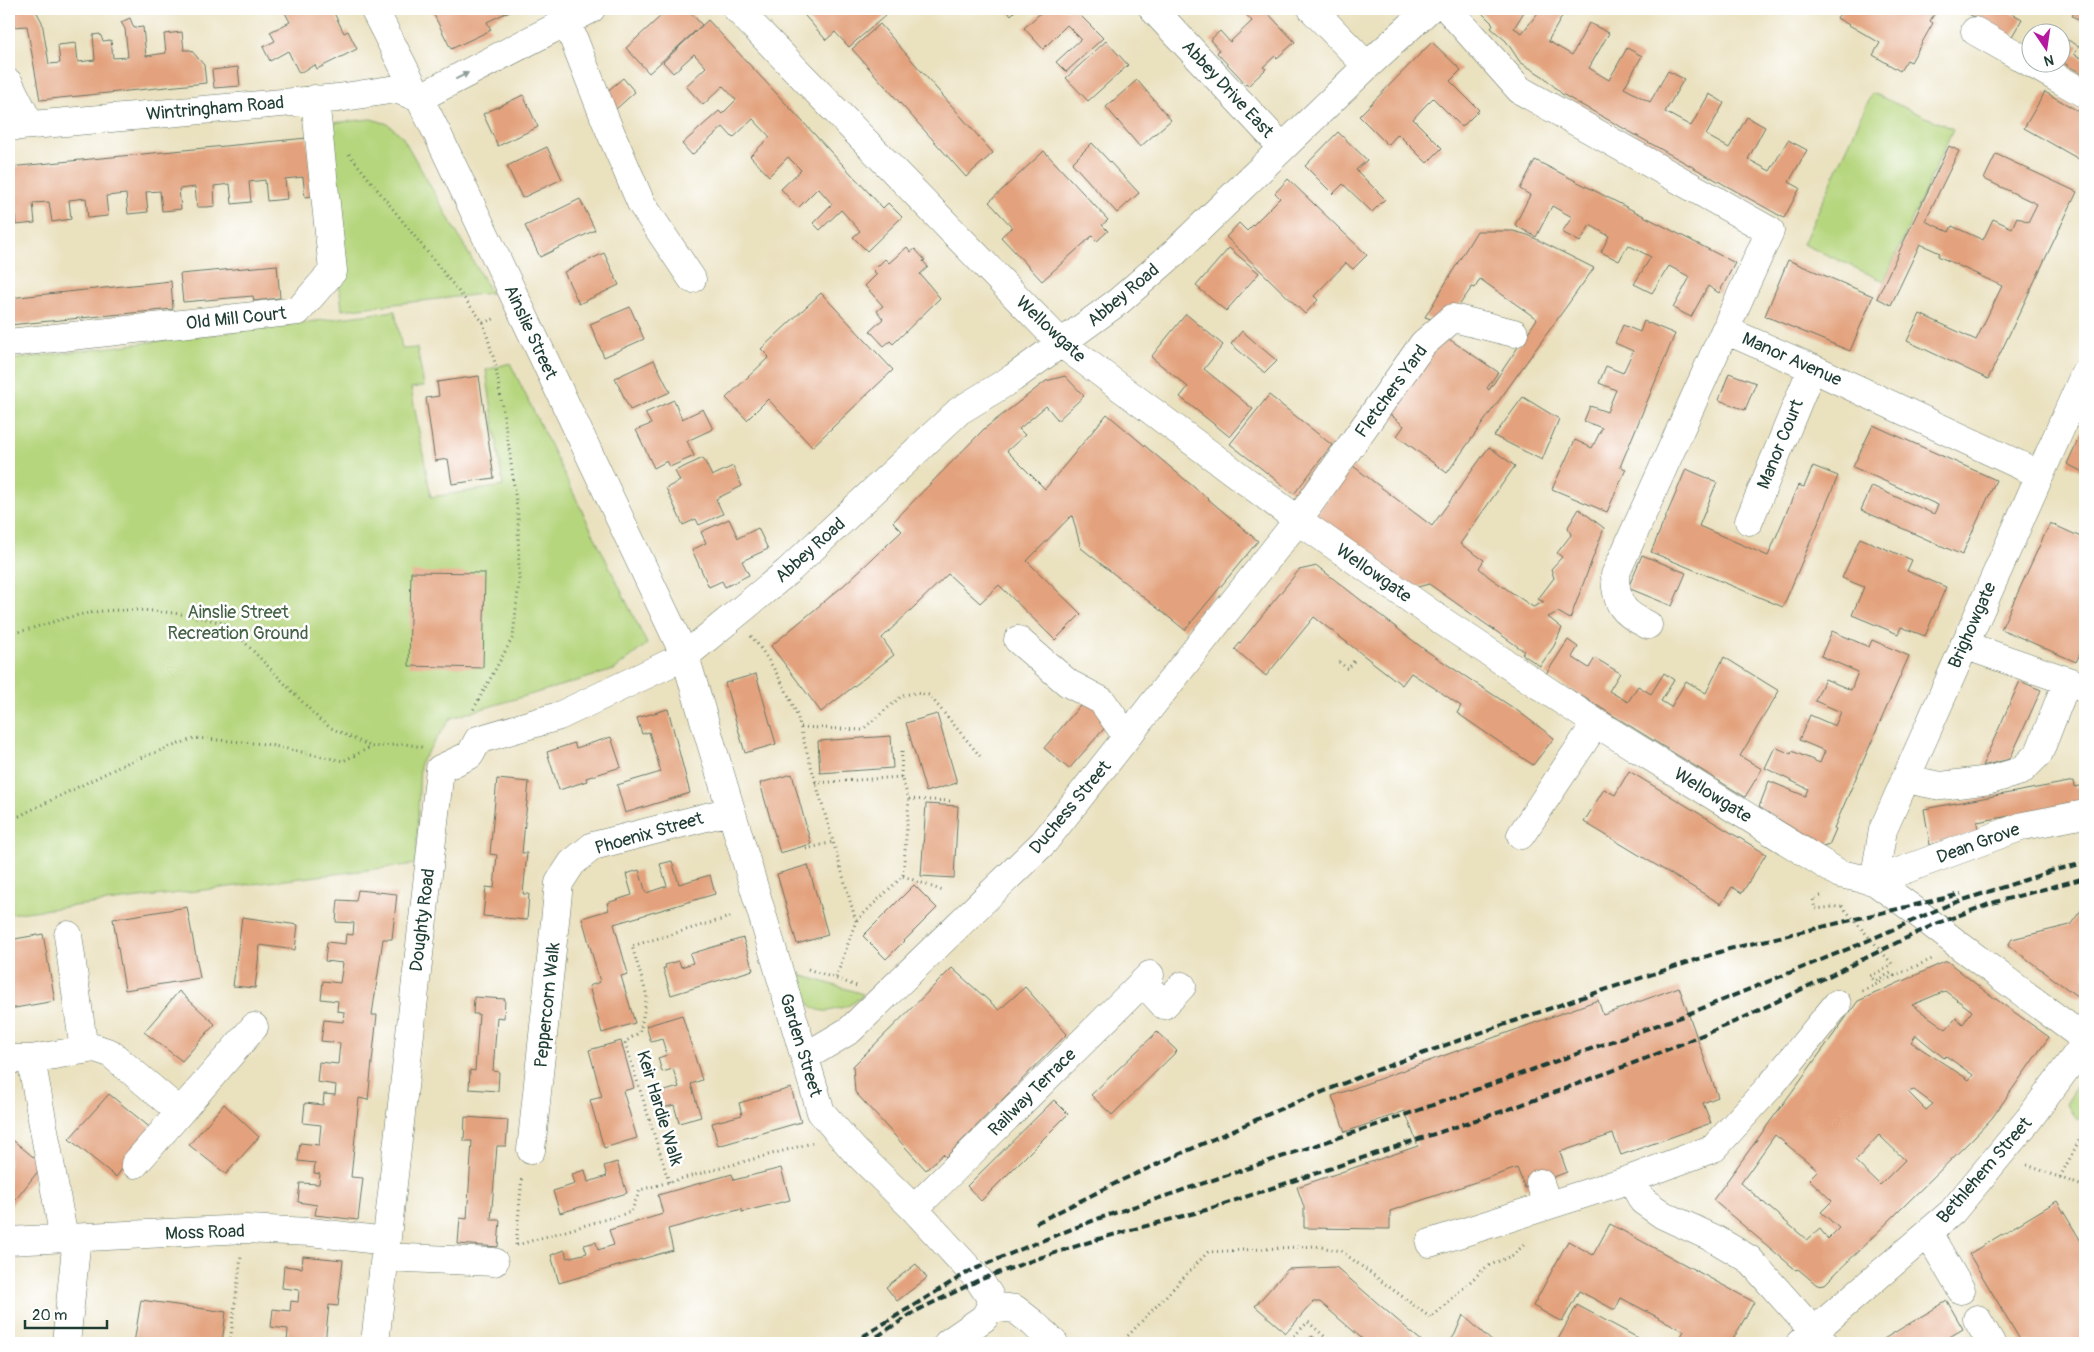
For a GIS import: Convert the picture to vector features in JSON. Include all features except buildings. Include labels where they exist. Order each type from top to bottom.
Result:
[{"type":"street","name":"Ainslie Street","points":[[374,9],[419,98],[685,656]]},
{"type":"street","name":"Wellowgate","points":[[737,9],[1062,344],[1298,520],[1455,630],[1596,723],[1840,874],[1874,881],[1910,906],[1960,946],[2085,1039]]},
{"type":"street","name":"Abbey Drive East","points":[[1153,9],[1282,147]]},
{"type":"street","points":[[1312,9],[1367,66]]},
{"type":"street","name":"Abbey Road","points":[[685,656],[787,572],[959,411],[1013,378],[1119,301],[1174,253],[1282,147],[1429,9]]},
{"type":"street","name":"Manor Avenue","points":[[1448,9],[1520,90],[1770,231],[1729,321]]},
{"type":"street","points":[[419,98],[576,17],[606,124],[641,204],[692,279]]},
{"type":"street","points":[[1975,31],[2085,94]]},
{"type":"street","points":[[9,83],[19,126]]},
{"type":"street","name":"Wintringham Road","points":[[19,126],[338,98],[396,89],[419,98]]},
{"type":"street","name":"Old Mill Court","points":[[9,343],[298,311],[333,271],[315,99]]},
{"type":"street","name":"Fletchers Yard","points":[[1298,520],[1423,344],[1453,318],[1514,334]]},
{"type":"street","name":"Manor Avenue","points":[[1648,625],[1632,618],[1624,610],[1616,589],[1616,575],[1725,330],[1812,368],[2039,474]]},
{"type":"street","name":"Manor Court","points":[[1748,520],[1812,368]]},
{"type":"street","name":"Brighowgate","points":[[1874,881],[1882,830],[2085,373]]},
{"type":"street","name":"Duchess Street","points":[[805,1058],[850,1030],[1044,842],[1298,520]]},
{"type":"street","points":[[1018,640],[1068,683],[1102,701],[1126,737]]},
{"type":"street","points":[[1904,779],[1941,786],[1990,780],[2021,771],[2039,753],[2076,684],[1964,645]]},
{"type":"street","name":"Doughty Road","points":[[375,1343],[440,769],[470,755],[478,740],[559,716],[685,656]]},
{"type":"street","name":"Garden Street","points":[[685,656],[821,1112],[839,1135],[914,1209],[979,1280],[989,1295],[991,1306]]},
{"type":"street","points":[[1520,835],[1596,723]]},
{"type":"street","name":"Phoenix Street","points":[[572,863],[593,846],[730,811]]},
{"type":"street","name":"Dean Grove","points":[[1874,881],[2023,826],[2085,814]]},
{"type":"street","name":"Peppercorn Walk","points":[[532,1150],[559,883],[572,863]]},
{"type":"street","points":[[68,935],[84,1050]]},
{"type":"street","name":"Railway Terrace","points":[[914,1209],[1146,979],[1164,1005],[1182,986]]},
{"type":"street","points":[[1430,1243],[1544,1194],[1631,1179],[1714,1148],[1772,1084],[1837,1004]]},
{"type":"street","points":[[135,1164],[254,1027]]},
{"type":"street","name":"Bethlehem Street","points":[[1812,1339],[1952,1212],[2029,1119],[2085,1043]]},
{"type":"street","points":[[66,1343],[70,1238],[20,1059],[95,1048],[110,1053],[180,1112]]},
{"type":"street","points":[[1631,1179],[1643,1201],[1663,1215],[1715,1239],[1749,1259],[1812,1339]]},
{"type":"street","name":"Moss Road","points":[[16,1241],[245,1229],[311,1232],[385,1249],[494,1262]]},
{"type":"street","points":[[1928,1233],[1961,1290]]},
{"type":"street","points":[[948,1343],[984,1318],[991,1306],[1015,1309],[1054,1343]]},
{"type":"street","points":[[1977,1319],[1991,1343]]},
{"type":"path","points":[[347,152],[483,322],[494,363],[509,448],[518,516],[519,581],[513,637],[467,720]]},
{"type":"path","points":[[9,634],[84,613],[132,610],[206,619],[227,624],[320,720],[331,728],[371,747]]},
{"type":"path","points":[[758,644],[788,694],[801,728],[815,783],[856,922]]},
{"type":"path","points":[[1339,662],[1348,668],[1356,658]]},
{"type":"path","points":[[801,728],[862,730],[903,695],[923,694],[929,695],[980,756]]},
{"type":"path","points":[[9,815],[19,816],[129,762],[195,738],[265,744],[342,761],[371,747],[405,744],[470,755]]},
{"type":"path","points":[[836,978],[856,922],[903,876],[909,799],[901,777],[902,750]]},
{"type":"path","points":[[815,783],[901,777]]},
{"type":"path","points":[[909,799],[950,801]]},
{"type":"path","points":[[806,849],[832,842]]},
{"type":"path","points":[[903,876],[943,892]]},
{"type":"path","points":[[1813,898],[1815,909],[1842,906],[1893,965],[1870,976],[1875,980],[1892,975]]},
{"type":"path","name":"Keir Hardie Walk","points":[[669,1182],[625,1042],[640,1032],[647,996],[632,946],[759,909]]},
{"type":"path","points":[[1837,1004],[1892,975],[1960,946]]},
{"type":"path","points":[[775,958],[886,996]]},
{"type":"path","points":[[2060,1177],[2085,1129]]},
{"type":"path","name":"Keir Hardie Walk","points":[[516,1246],[631,1212],[640,1190],[839,1135]]},
{"type":"path","points":[[494,1262],[514,1263],[524,1156],[532,1150]]},
{"type":"path","points":[[2000,1155],[2085,1187]]},
{"type":"path","points":[[1121,1343],[1208,1252],[1233,1249],[1315,1246],[1341,1251],[1430,1318],[1486,1267],[1513,1255],[1536,1232],[1551,1212],[1544,1194]]},
{"type":"path","points":[[230,1343],[245,1229]]},
{"type":"path","points":[[1287,1343],[1308,1322],[1332,1343]]},
{"type":"green space","points":[[1872,93],[1953,129],[1884,281],[1803,244]]},
{"type":"green space","points":[[371,119],[388,124],[402,136],[491,293],[342,310],[322,124]]},
{"type":"green space","name":"Ainslie Street Recreation Ground","points":[[395,311],[402,349],[417,348],[424,386],[411,388],[431,497],[503,486],[486,370],[510,363],[647,644],[614,670],[451,718],[420,763],[416,864],[9,914],[9,360]]},
{"type":"green space","points":[[794,973],[863,994],[847,1006],[827,1011],[818,1010],[812,1007],[804,997]]},
{"type":"green space","points":[[2085,1074],[2085,1110],[2078,1120],[2066,1104]]},
{"type":"railway","points":[[2046,872],[2085,863]]},
{"type":"railway","points":[[852,1343],[970,1271],[1031,1245],[1100,1218],[1388,1121],[1683,1016],[1858,945],[1948,905],[2052,871]]},
{"type":"railway","points":[[867,1343],[916,1311],[979,1280],[1105,1237],[1206,1210],[1518,1106],[1647,1058],[1741,1019],[1933,925],[1992,903],[2085,878]]},
{"type":"railway","points":[[1036,1223],[1122,1180],[1278,1110],[1374,1071],[1460,1040],[1729,949],[1961,894]]}]
